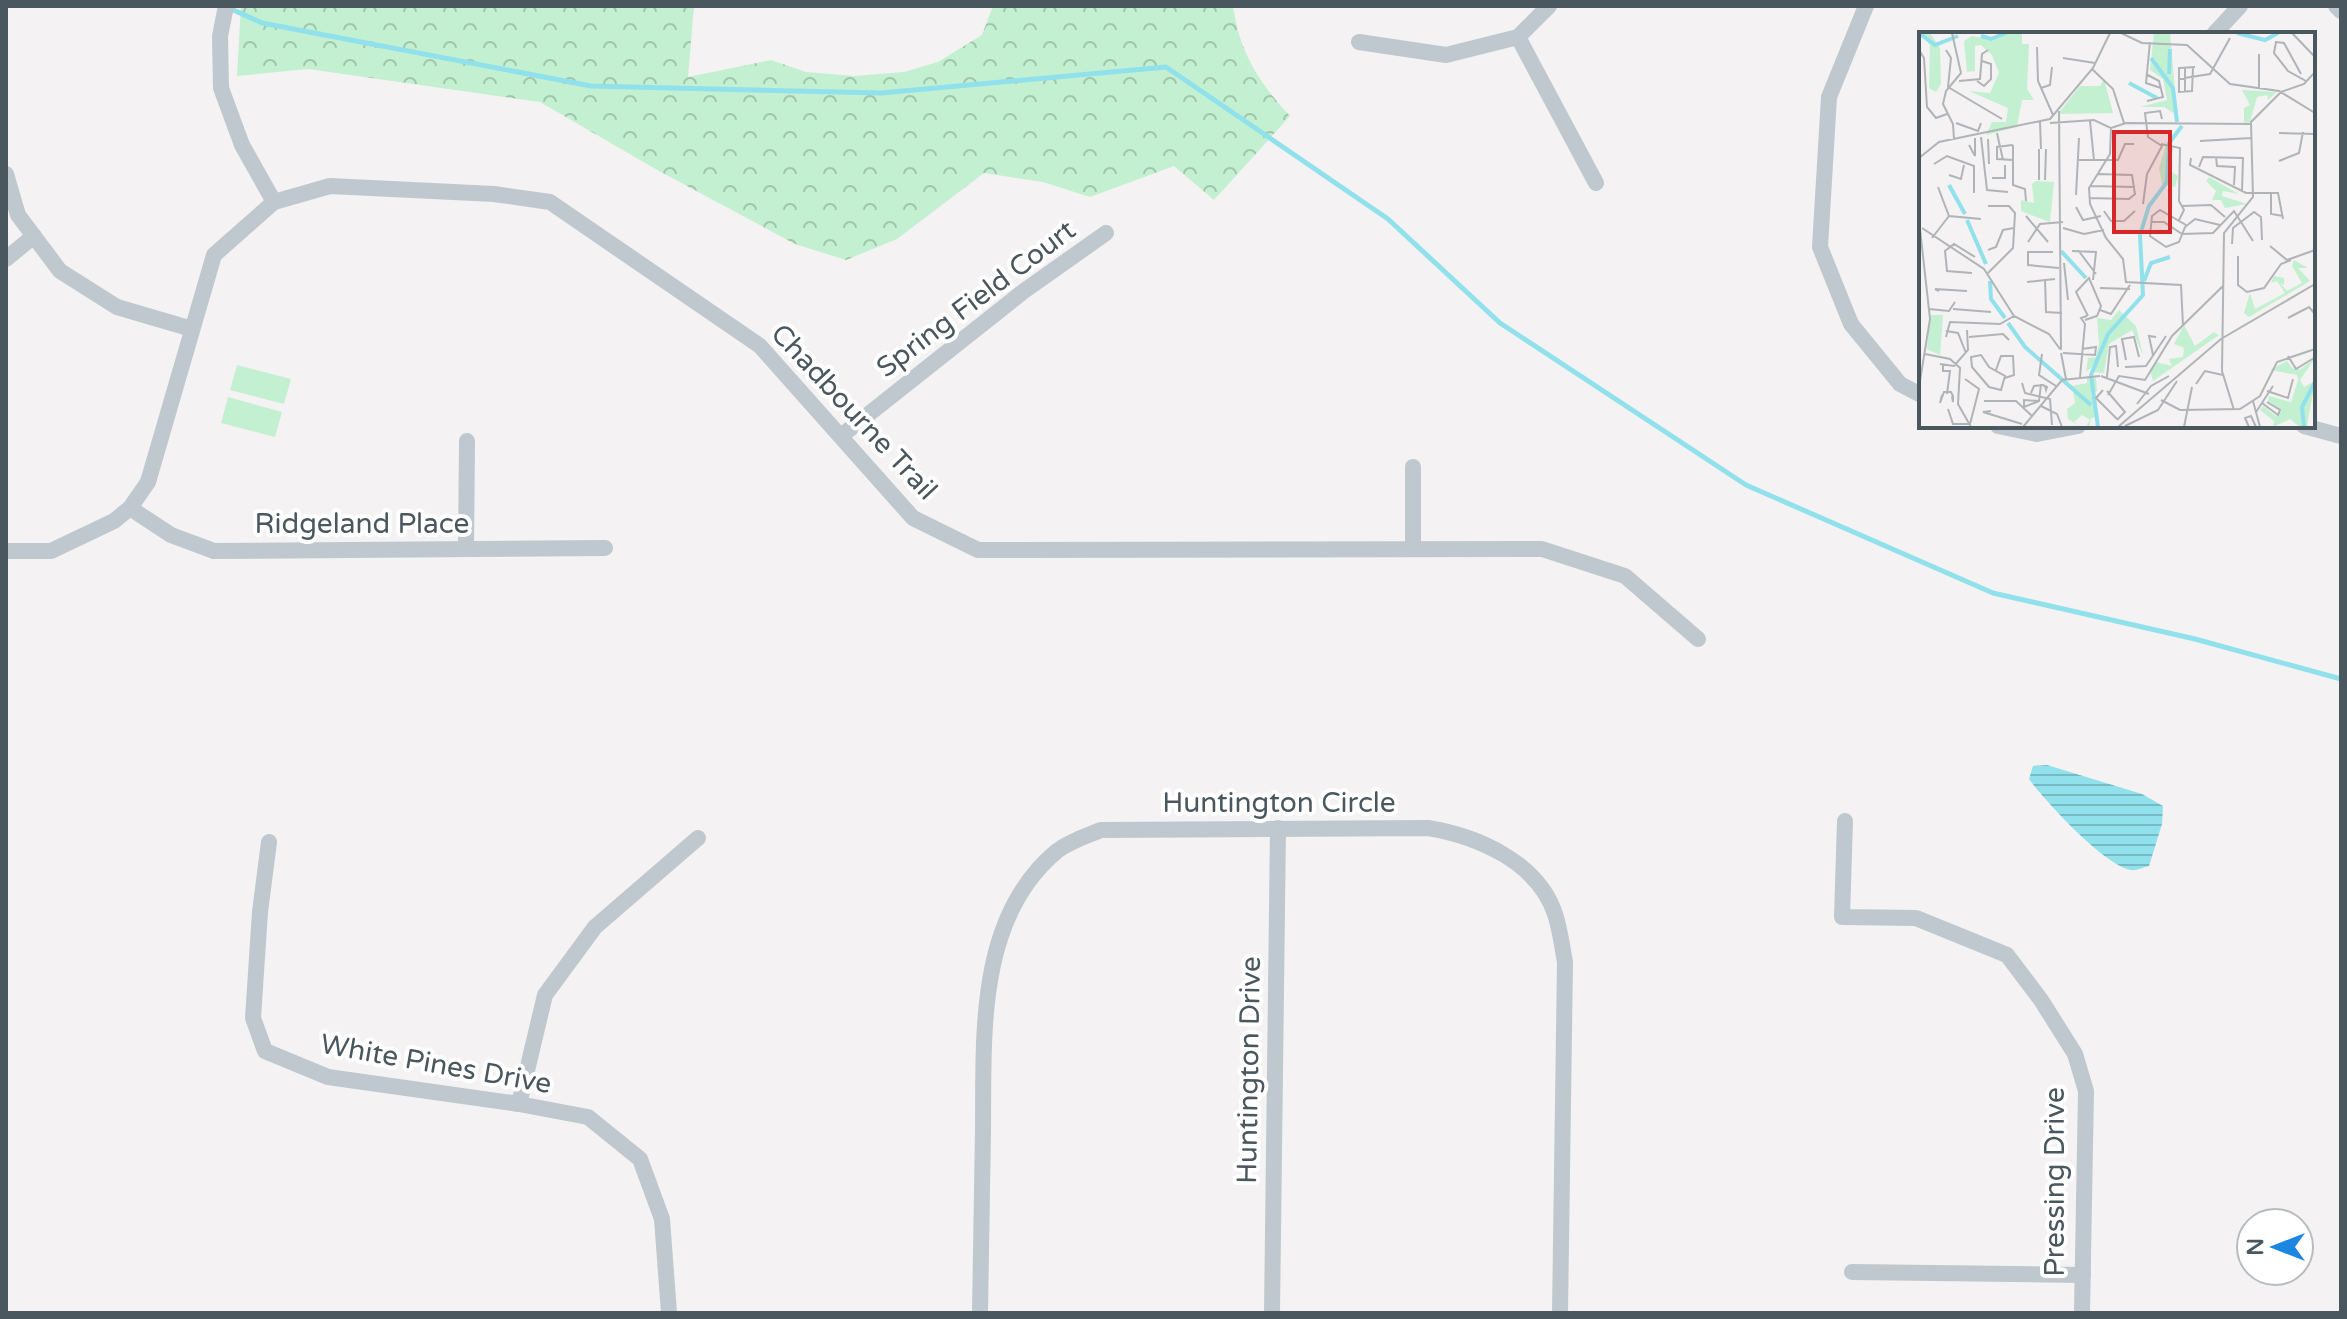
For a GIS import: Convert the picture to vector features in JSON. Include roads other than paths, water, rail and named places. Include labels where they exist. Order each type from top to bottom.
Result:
[{"type":"street","points":[[226,6],[220,36],[221,88],[242,145],[274,202]]},
{"type":"street","points":[[1359,42],[1446,55],[1518,37],[1549,6]]},
{"type":"street","points":[[1866,6],[1829,97],[1820,247],[1851,324],[1900,384],[1919,394]]},
{"type":"street","points":[[2216,32],[2240,6]]},
{"type":"street","points":[[2336,6],[2341,11]]},
{"type":"street","points":[[1518,37],[1596,183]]},
{"type":"street","points":[[6,174],[18,215],[60,271],[117,307],[192,329]]},
{"type":"street","name":"Chadbourne Trail","points":[[6,551],[51,551],[114,521],[130,508],[148,482],[214,255],[274,202],[330,186],[494,194],[550,202],[760,346],[913,518],[978,550],[1542,549],[1625,576],[1698,639]]},
{"type":"street","name":"Spring Field Court","points":[[841,436],[1024,291],[1106,233]]},
{"type":"street","points":[[6,259],[34,236]]},
{"type":"street","points":[[2008,428],[2037,434],[2068,428]]},
{"type":"street","points":[[2311,428],[2341,436]]},
{"type":"street","points":[[466,549],[467,441]]},
{"type":"street","points":[[1413,467],[1413,549]]},
{"type":"street","name":"Ridgeland Place","points":[[130,508],[171,535],[214,551],[605,548]]},
{"type":"street","name":"Pressing Drive","points":[[1845,821],[1842,917],[1916,918],[2007,955],[2041,1000],[2075,1054],[2086,1091],[2082,1313]]},
{"type":"street","name":"Huntington Circle","points":[[980,1313],[985,1015],[997,947],[1015,904],[1042,866],[1058,850],[1078,838],[1101,830],[1278,828],[1428,828],[1453,832],[1492,848],[1515,862],[1544,893],[1555,912],[1565,962],[1560,1313]]},
{"type":"street","name":"Huntington Drive","points":[[1272,1313],[1278,828]]},
{"type":"street","points":[[519,1104],[545,995],[595,927],[698,838]]},
{"type":"street","name":"White Pines Drive","points":[[269,842],[260,912],[253,1018],[265,1051],[328,1077],[588,1117],[640,1159],[662,1219],[669,1313]]},
{"type":"street","points":[[1852,1272],[2083,1275]]},
{"type":"water","points":[[2047,765],[2142,794],[2163,806],[2162,824],[2149,866],[2133,870],[2120,866],[2076,831],[2029,779],[2033,766]]},
{"type":"waterway","points":[[229,8],[262,23],[591,86],[881,93],[1166,67],[1388,219],[1500,323],[1746,485],[1993,593],[2195,639],[2341,679]]}]
